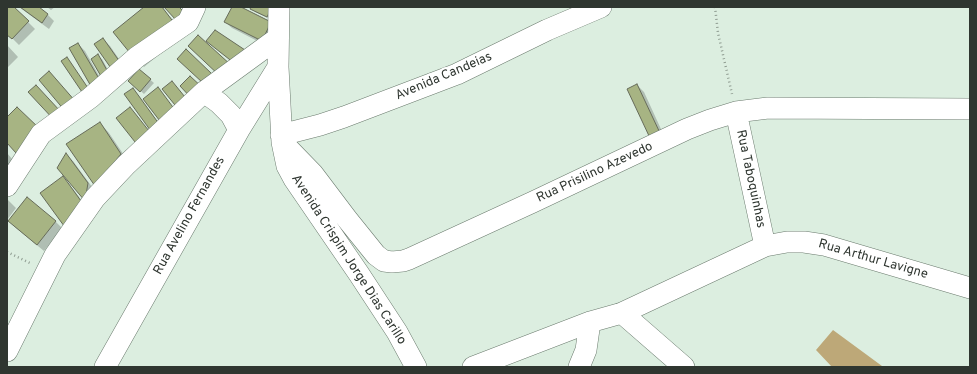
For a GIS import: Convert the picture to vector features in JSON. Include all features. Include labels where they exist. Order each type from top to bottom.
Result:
[{"type":"street","points":[[7,186],[41,134],[90,98],[137,57],[188,22],[195,7]]},
{"type":"street","name":"Avenida Crispim Jorge Dias Carillo","points":[[279,7],[278,67],[282,139],[287,166],[294,179],[397,332],[416,367]]},
{"type":"street","name":"Avenida Candeias","points":[[282,139],[344,118],[457,74],[547,30],[601,7]]},
{"type":"street","points":[[7,351],[55,255],[95,198],[126,165],[204,92],[278,38]]},
{"type":"street","name":"Rua Avelino Fernandes","points":[[106,367],[239,130],[278,67]]},
{"type":"street","points":[[204,92],[219,103],[231,115],[239,130]]},
{"type":"street","name":"Rua Prisilino Azevedo","points":[[282,139],[313,174],[376,255],[384,261],[392,262],[409,259],[687,129],[736,112],[768,108],[970,109]]},
{"type":"street","name":"Rua Taboquinhas","points":[[736,112],[765,246]]},
{"type":"street","name":"Rua Arthur Lavigne","points":[[473,367],[590,322],[622,313],[765,246],[787,242],[804,242],[824,245],[970,288]]},
{"type":"street","points":[[622,313],[684,367]]},
{"type":"street","points":[[579,367],[586,350],[590,322]]},
{"type":"path","points":[[714,7],[718,33],[736,112]]},
{"type":"path","points":[[7,252],[47,270]]},
{"type":"shaded area","points":[[833,330],[882,366],[887,367],[832,367],[816,350]]},
{"type":"building","points":[[7,7],[14,7],[29,21],[12,39],[7,35]]},
{"type":"building","points":[[20,7],[39,7],[48,14],[42,23]]},
{"type":"building","points":[[144,7],[162,7],[175,24],[134,58],[113,32]]},
{"type":"building","points":[[164,7],[179,7],[184,12],[176,20]]},
{"type":"building","points":[[232,7],[241,7],[271,22],[262,41],[224,22]]},
{"type":"building","points":[[251,7],[267,7],[271,9],[267,17],[250,9]]},
{"type":"building","points":[[215,30],[245,50],[234,63],[206,41]]},
{"type":"building","points":[[198,35],[232,66],[221,77],[188,46]]},
{"type":"building","points":[[103,38],[122,65],[113,71],[94,44]]},
{"type":"building","points":[[78,43],[101,82],[92,88],[69,48]]},
{"type":"building","points":[[186,49],[212,74],[203,83],[177,59]]},
{"type":"building","points":[[98,54],[109,74],[102,78],[91,59]]},
{"type":"building","points":[[67,57],[88,88],[82,92],[61,61]]},
{"type":"building","points":[[139,69],[151,79],[140,92],[128,81]]},
{"type":"building","points":[[49,71],[76,102],[65,111],[39,80]]},
{"type":"building","points":[[190,76],[204,89],[193,100],[180,86]]},
{"type":"building","points":[[172,81],[189,102],[179,110],[162,89]]},
{"type":"building","points":[[637,84],[660,133],[650,138],[627,89]]},
{"type":"building","points":[[36,85],[61,112],[56,122],[28,92]]},
{"type":"building","points":[[158,87],[178,114],[163,125],[143,99]]},
{"type":"building","points":[[133,88],[162,128],[153,134],[124,94]]},
{"type":"building","points":[[17,107],[40,129],[16,153],[7,143],[7,117]]},
{"type":"building","points":[[130,107],[153,136],[139,147],[116,118]]},
{"type":"building","points":[[100,122],[121,154],[95,186],[66,144]]},
{"type":"building","points":[[66,153],[88,183],[85,201],[57,168]]},
{"type":"building","points":[[63,176],[81,201],[67,230],[40,193]]},
{"type":"building","points":[[27,197],[56,221],[37,245],[8,221]]}]
